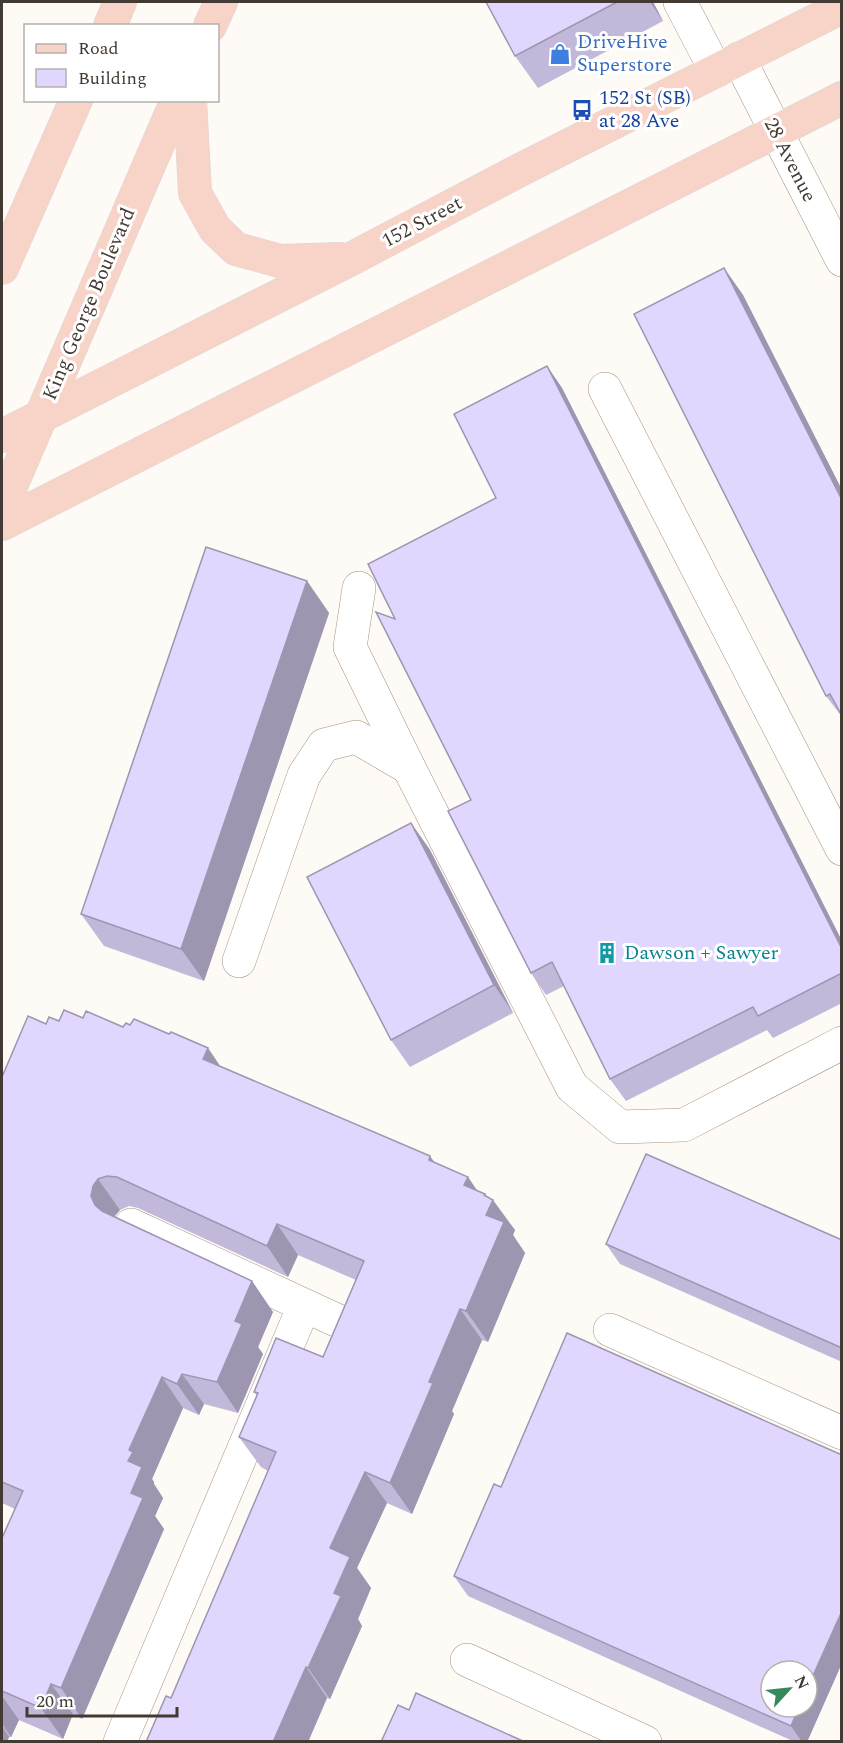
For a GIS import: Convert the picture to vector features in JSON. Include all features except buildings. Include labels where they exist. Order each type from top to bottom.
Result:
[{"type":"main road","points":[[111,24],[120,2]]},
{"type":"main road","points":[[211,24],[221,2]]},
{"type":"main road","name":"152 Street","points":[[2,436],[842,7]]},
{"type":"main road","points":[[2,524],[842,98]]},
{"type":"main road","points":[[2,268],[75,102]]},
{"type":"main road","name":"King George Boulevard","points":[[2,507],[176,102]]},
{"type":"main road","points":[[190,102],[195,193],[215,229],[236,249],[280,261],[351,259]]},
{"type":"street","name":"28 Avenue","points":[[680,2],[775,131],[842,260]]},
{"type":"street","points":[[605,389],[842,849]]},
{"type":"street","points":[[358,588],[350,646],[409,768],[572,1087],[620,1127],[684,1125],[842,1043]]},
{"type":"street","points":[[239,961],[304,775],[324,745],[356,737],[409,768]]},
{"type":"street","points":[[131,1225],[349,1326]]},
{"type":"street","points":[[120,1742],[304,1305]]},
{"type":"street","points":[[610,1330],[842,1433]]},
{"type":"street","points":[[467,1660],[645,1742]]},
{"type":"place","name":"DriveHive Superstore","points":[[560,54]]},
{"type":"place","name":"152 St (SB) at 28 Ave","points":[[582,110]]},
{"type":"place","name":"Dawson + Sawyer","points":[[607,953]]}]
